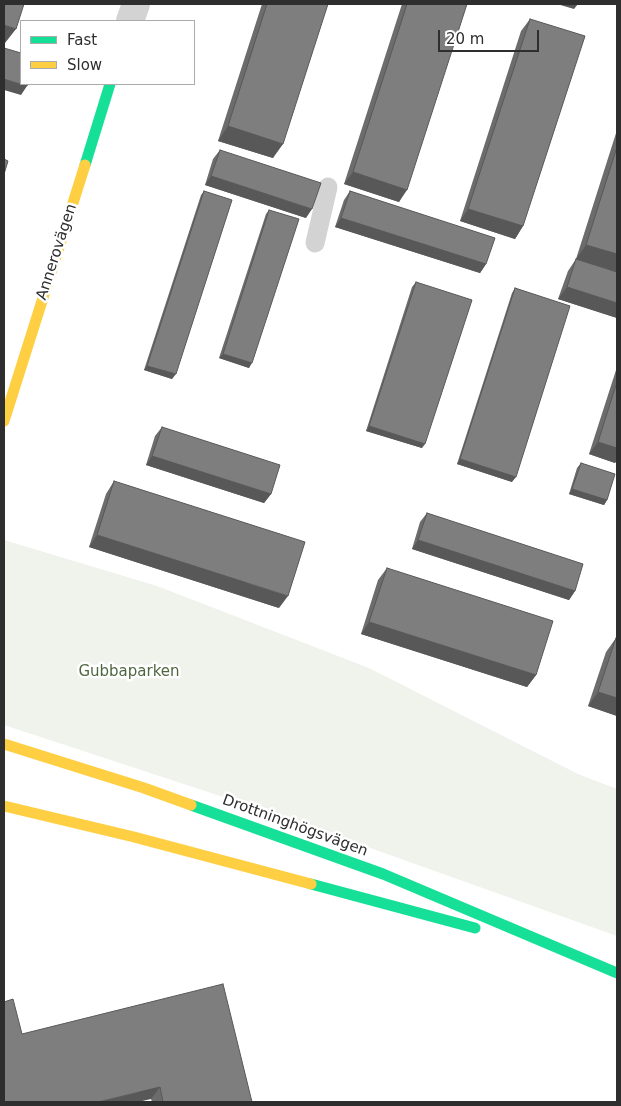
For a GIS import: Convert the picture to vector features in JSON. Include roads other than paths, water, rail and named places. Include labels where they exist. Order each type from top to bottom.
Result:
[{"type":"street","points":[[130,20],[136,4]]},
{"type":"street","name":"Annerovägen","points":[[4,421],[110,85]]},
{"type":"street","name":"Drottninghögsvägen","points":[[4,744],[144,788],[383,874],[617,973]]},
{"type":"street","name":"Drottninghögsvägen","points":[[4,806],[134,837],[570,954]]},
{"type":"lane","points":[[315,243],[328,187]]},
{"type":"park label","name":"Gubbaparken","points":[[129,672]]}]
